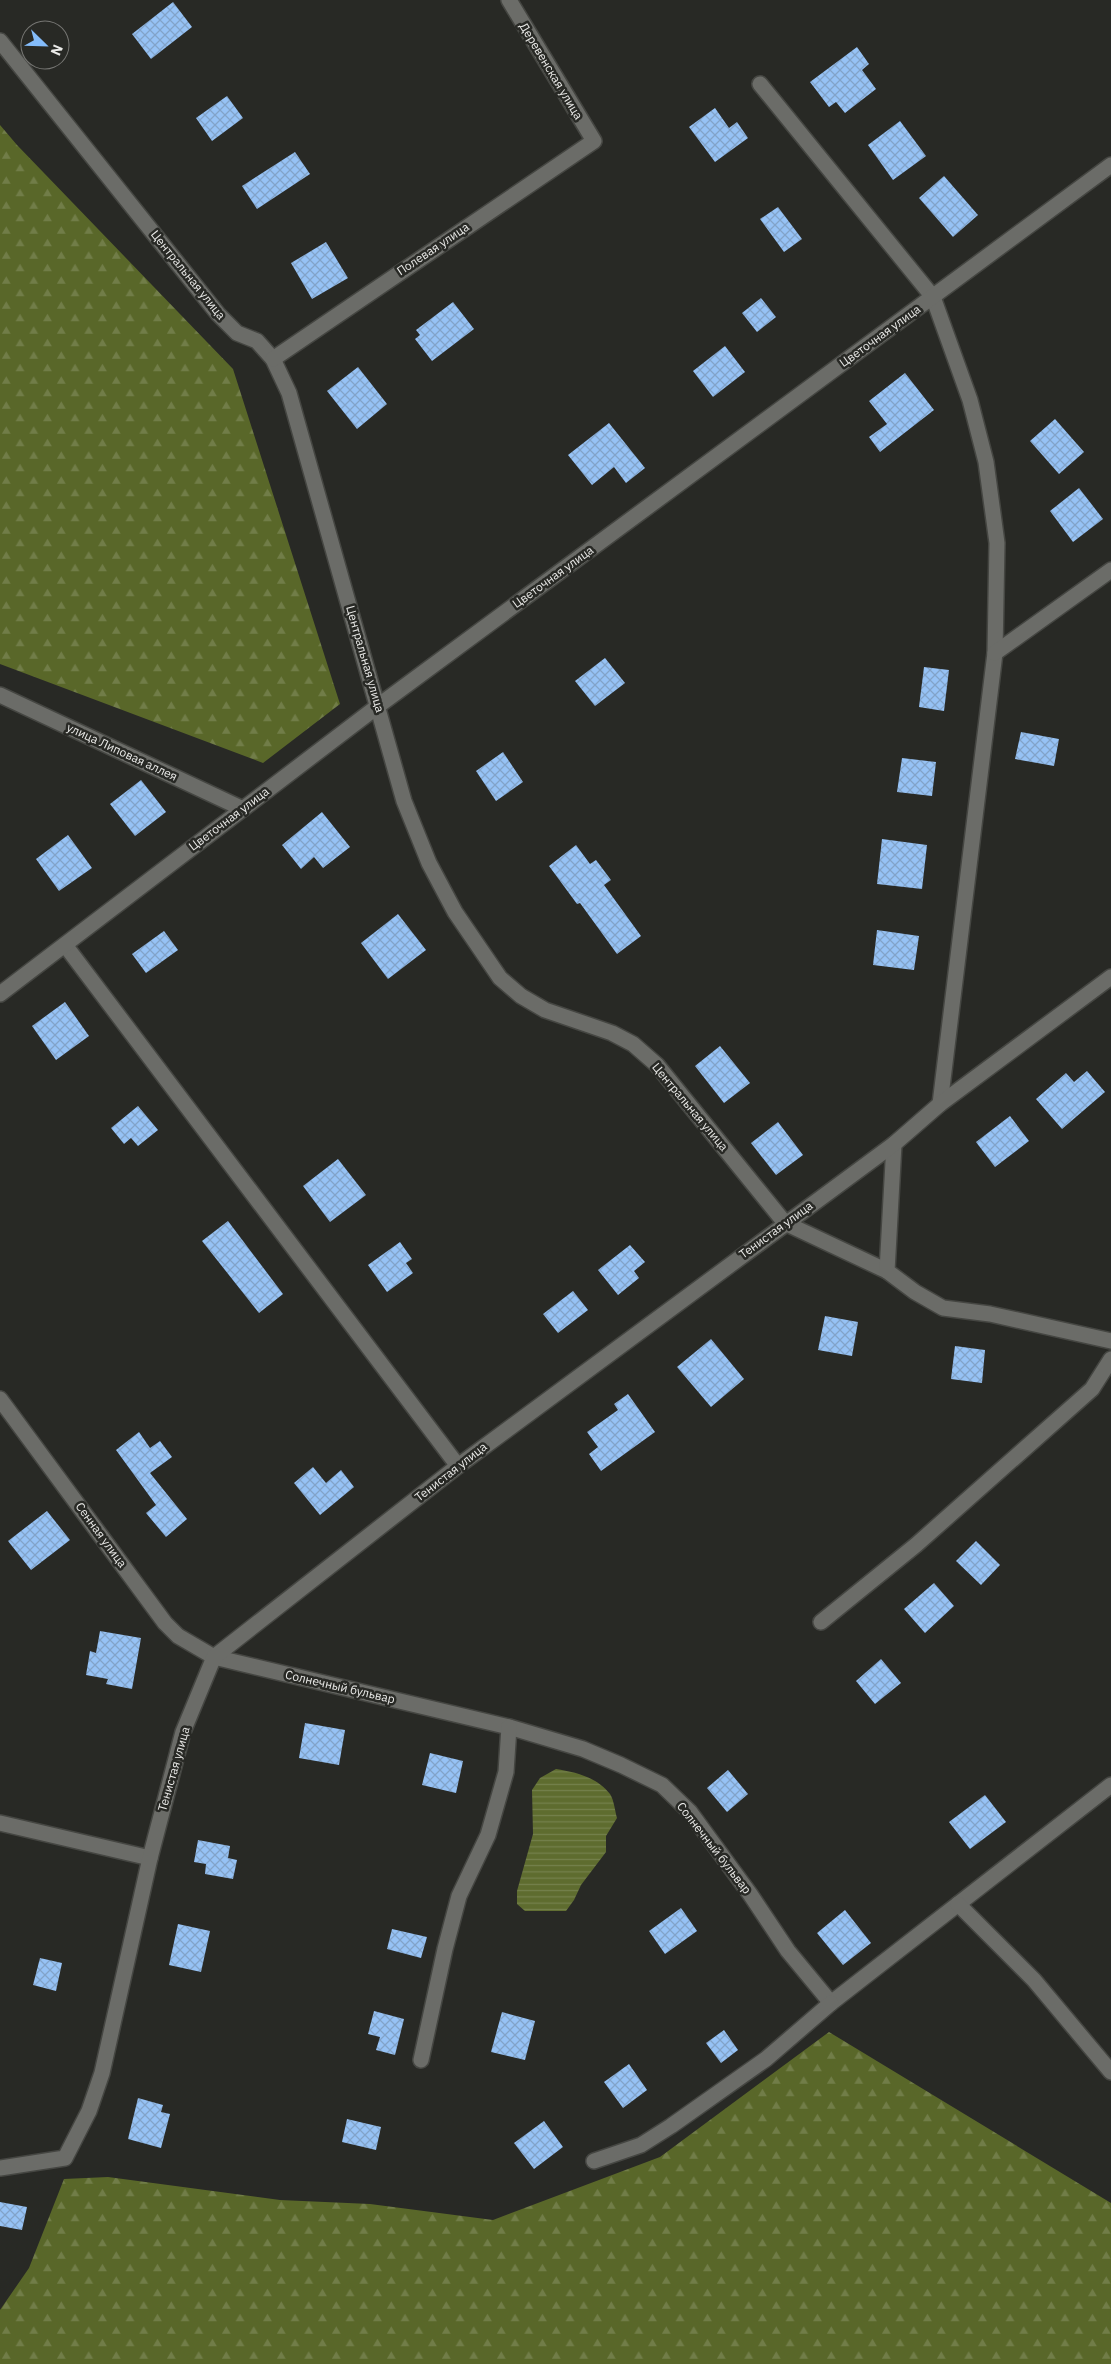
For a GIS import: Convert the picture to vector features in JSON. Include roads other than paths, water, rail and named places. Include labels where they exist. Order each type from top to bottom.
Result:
[{"type":"street","name":"Деревенская улица","points":[[509,0],[594,141]]},
{"type":"street","name":"Центральная улица","points":[[0,41],[218,314],[237,333],[257,341],[273,359],[290,394],[404,801],[429,863],[455,912],[500,978],[521,996],[545,1010],[612,1033],[633,1044],[657,1066],[785,1223]]},
{"type":"street","points":[[760,84],[933,297],[970,400],[986,462],[997,542],[995,653],[940,1104]]},
{"type":"street","name":"Полевая улица","points":[[273,359],[594,141]]},
{"type":"street","name":"Цветочная улица","points":[[0,994],[378,706],[1111,165]]},
{"type":"street","points":[[995,653],[1111,570]]},
{"type":"street","name":"улица Липовая аллея","points":[[0,696],[244,808]]},
{"type":"street","points":[[65,945],[458,1466]]},
{"type":"street","name":"Тенистая улица","points":[[0,2168],[65,2158],[89,2111],[102,2073],[150,1858],[183,1732],[214,1657],[458,1466],[894,1144],[940,1104],[1111,977]]},
{"type":"street","points":[[887,1271],[894,1144]]},
{"type":"street","points":[[785,1223],[887,1271],[915,1292],[943,1308],[990,1314],[1111,1340]]},
{"type":"street","points":[[821,1622],[916,1544],[1092,1389],[1111,1359]]},
{"type":"street","name":"Сенная улица","points":[[0,1399],[166,1623],[178,1636],[214,1657]]},
{"type":"street","name":"Солнечный бульвар","points":[[214,1657],[510,1727],[583,1749],[662,1785],[690,1812],[750,1894],[788,1951],[830,2003]]},
{"type":"street","points":[[420,2060],[459,1896],[488,1834],[506,1772],[510,1727]]},
{"type":"street","points":[[594,2161],[640,2145],[671,2126],[766,2059],[830,2003],[1111,1785]]},
{"type":"street","points":[[0,1823],[150,1858]]},
{"type":"street","points":[[958,1904],[1034,1980],[1111,2072]]}]
